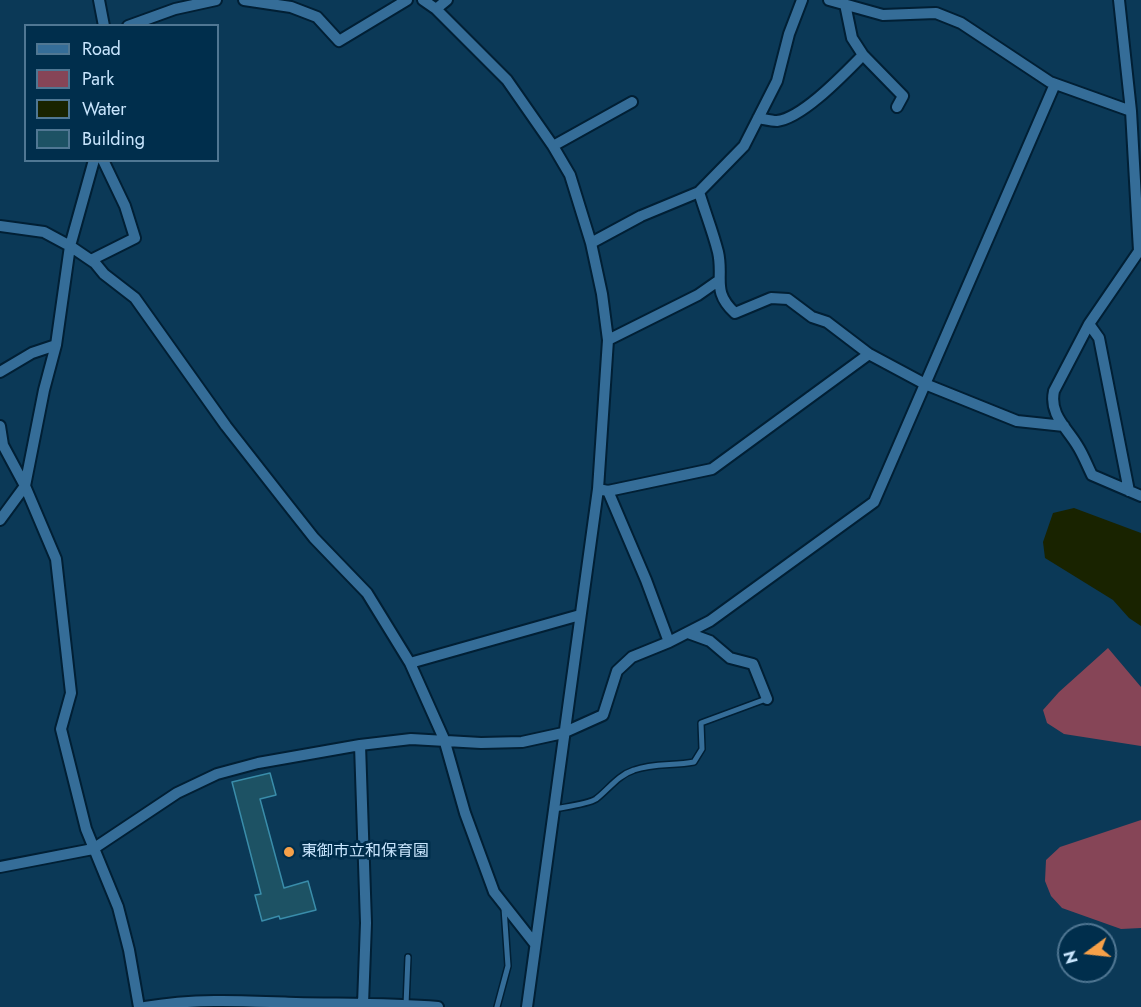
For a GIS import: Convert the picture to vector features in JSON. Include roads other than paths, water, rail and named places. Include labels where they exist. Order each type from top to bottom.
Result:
[{"type":"street","points":[[99,0],[104,24]]},
{"type":"street","points":[[134,24],[175,9],[216,0]]},
{"type":"street","points":[[244,0],[291,7],[316,17],[339,41],[407,0]]},
{"type":"street","points":[[423,0],[436,9],[507,81],[553,146],[570,175],[591,243],[602,294],[608,340],[603,490],[580,615],[527,1007]]},
{"type":"street","points":[[436,9],[447,0]]},
{"type":"street","points":[[591,243],[641,216],[699,192],[744,146],[777,81],[789,34],[802,0]]},
{"type":"street","points":[[829,0],[883,15],[936,13],[961,23],[1056,84],[1131,111]]},
{"type":"street","points":[[1119,0],[1131,111],[1140,252],[1089,324],[1054,391],[1051,403],[1078,446],[1092,475],[1141,496]]},
{"type":"street","points":[[845,4],[852,38],[862,54],[900,90],[903,96],[897,107]]},
{"type":"street","points":[[758,118],[776,121],[789,117],[836,82],[862,54]]},
{"type":"street","points":[[0,867],[93,849],[177,793],[217,774],[258,762],[411,739],[444,739],[481,743],[522,742],[563,733],[603,715],[617,671],[632,657],[669,642],[710,621],[874,502],[1056,84]]},
{"type":"street","points":[[553,146],[632,102]]},
{"type":"street","points":[[0,520],[25,486],[56,345],[70,246],[93,162]]},
{"type":"street","points":[[90,260],[135,238],[125,206],[104,162]]},
{"type":"street","points":[[699,192],[718,253],[720,270],[718,281],[725,303],[735,313],[771,298],[788,299],[812,317],[827,322],[869,354],[925,384],[1017,421],[1064,426]]},
{"type":"street","points":[[0,226],[44,232],[90,260],[135,298],[226,426],[284,500],[314,538],[367,593],[410,663],[444,739],[465,813],[494,892],[535,944]]},
{"type":"street","points":[[608,340],[698,295],[718,281]]},
{"type":"street","points":[[1089,324],[1099,338],[1129,491]]},
{"type":"street","points":[[0,372],[32,353],[56,345]]},
{"type":"street","points":[[603,490],[711,469],[869,354]]},
{"type":"street","points":[[0,426],[3,445],[25,486],[57,559],[71,693],[61,729],[86,830],[118,907],[129,950],[139,1007]]},
{"type":"street","points":[[603,490],[646,580],[669,642]]},
{"type":"street","points":[[410,663],[580,615]]},
{"type":"street","points":[[688,633],[710,641],[730,658],[753,664],[767,699]]},
{"type":"street","points":[[360,745],[366,923],[363,1004]]},
{"type":"street","points":[[145,1007],[174,1003],[237,1001],[438,1007]]},
{"type":"lane","points":[[553,810],[595,800],[606,788],[632,771],[663,764],[678,765],[694,762],[702,749],[701,723],[767,699]]},
{"type":"lane","points":[[497,1007],[508,966],[504,905]]},
{"type":"lane","points":[[406,1005],[408,957]]},
{"type":"water","points":[[1074,508],[1141,533],[1141,626],[1129,618],[1113,600],[1045,558],[1043,542],[1053,513]]},
{"type":"place","name":"東御市立和保育園","points":[[289,852]]}]
